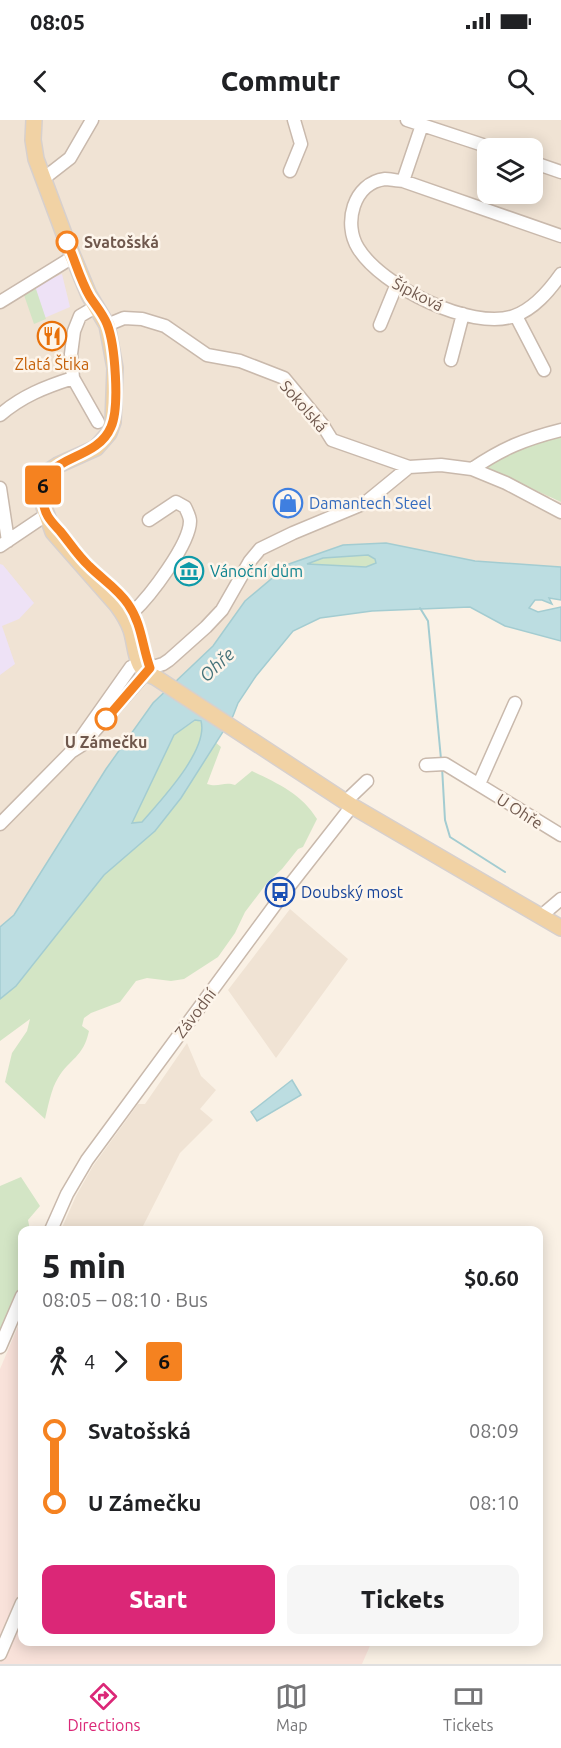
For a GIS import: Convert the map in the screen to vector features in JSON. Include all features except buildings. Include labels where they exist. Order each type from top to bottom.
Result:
[{"type":"main road","points":[[34,120],[34,149],[89,295],[107,325],[115,368],[113,422],[106,438],[96,448],[49,471],[42,489],[47,518],[57,537],[117,605],[141,626],[147,670]]},
{"type":"main road","points":[[130,615],[134,642],[147,670],[349,804],[561,928]]},
{"type":"street","points":[[44,179],[70,159],[92,120]]},
{"type":"street","points":[[290,171],[301,144],[294,120]]},
{"type":"street","points":[[406,120],[477,143]]},
{"type":"street","points":[[422,125],[403,181],[561,236]]},
{"type":"street","points":[[543,166],[561,172]]},
{"type":"street","name":"Šípková","points":[[403,181],[386,179],[374,182],[361,192],[355,204],[351,228],[362,255],[396,285],[430,303],[463,314],[493,320],[516,316]]},
{"type":"street","points":[[0,302],[74,257]]},
{"type":"street","points":[[544,370],[516,316],[530,309],[561,274]]},
{"type":"street","points":[[380,325],[396,285]]},
{"type":"street","points":[[97,306],[80,316],[74,331],[71,354],[72,378],[98,422]]},
{"type":"street","points":[[451,360],[463,314]]},
{"type":"street","name":"Sokolská","points":[[107,325],[124,318],[141,319],[165,326],[207,355],[240,361],[284,378],[322,424],[332,440],[409,468],[441,465],[472,469],[506,483],[561,512]]},
{"type":"street","points":[[0,415],[13,404],[42,388],[72,378]]},
{"type":"street","points":[[472,469],[496,453],[519,442],[561,430]]},
{"type":"street","points":[[0,824],[71,752],[82,745],[147,670],[169,660],[217,616],[249,561],[260,549],[292,533],[365,503],[409,468]]},
{"type":"street","points":[[0,488],[4,544],[47,518]]},
{"type":"street","points":[[130,615],[155,587],[186,539],[190,520],[185,507],[176,502],[148,520]]},
{"type":"street","name":"U Ohře","points":[[479,784],[515,703]]},
{"type":"street","name":"U Ohře","points":[[437,764],[479,784],[561,836]]},
{"type":"street","points":[[349,804],[367,781]]},
{"type":"street","name":"Závodní","points":[[53,1226],[67,1194],[87,1160],[349,804]]},
{"type":"street","points":[[541,916],[561,900]]},
{"type":"street","points":[[0,1347],[18,1305]]},
{"type":"street","points":[[0,1654],[18,1612]]},
{"type":"shaded area","points":[[0,120],[561,120],[561,434],[549,498],[561,502],[561,567],[475,561],[386,543],[245,601],[213,646],[153,703],[106,769],[14,915],[0,927]]},
{"type":"shaded area","points":[[62,274],[70,307],[35,322],[23,291]]},
{"type":"shaded area","points":[[0,564],[34,603],[19,619],[2,626],[15,664],[0,675]]},
{"type":"shaded area","points":[[290,909],[348,959],[276,1058],[228,990]]},
{"type":"shaded area","points":[[187,1043],[201,1076],[216,1090],[200,1109],[213,1120],[180,1153],[143,1226],[63,1226],[93,1166],[138,1104],[145,1104]]},
{"type":"shaded area","points":[[18,1326],[18,1646],[370,1646],[362,1664],[0,1664],[0,1369]]},
{"type":"green space","points":[[36,289],[46,319],[34,324],[24,295],[29,290]]},
{"type":"green space","points":[[561,434],[561,502],[485,467],[498,455]]},
{"type":"green space","points":[[368,555],[375,559],[376,563],[366,567],[307,564],[323,558]]},
{"type":"green space","points":[[196,720],[201,722],[202,734],[191,761],[171,789],[142,822],[132,823],[174,735]]},
{"type":"green space","points":[[215,742],[221,747],[207,784],[235,785],[252,771],[296,796],[317,819],[303,847],[298,849],[267,883],[245,912],[235,933],[218,957],[184,979],[171,981],[147,978],[136,981],[120,1002],[84,1018],[82,1026],[89,1031],[86,1040],[80,1052],[56,1082],[45,1119],[5,1082],[12,1053],[27,1031],[30,1019],[0,1041],[0,999],[16,986],[104,875],[155,831],[181,798]]},
{"type":"green space","points":[[21,1177],[40,1206],[28,1220],[29,1226],[18,1226],[18,1292],[0,1335],[0,1186]]},
{"type":"water","name":"Ohře","points":[[386,543],[475,561],[561,567],[561,600],[549,598],[552,604],[535,600],[529,608],[538,612],[561,607],[561,641],[505,626],[470,607],[372,611],[320,618],[293,631],[256,676],[181,798],[155,831],[104,875],[16,986],[0,999],[0,927],[14,915],[106,769],[153,703],[213,646],[245,601],[289,564],[343,545]],"holes":[[[368,555],[375,559],[376,563],[366,567],[307,564],[323,558]],[[195,720],[201,721],[202,733],[191,760],[142,822],[132,823],[174,735]]]},
{"type":"water","points":[[292,1080],[301,1095],[257,1121],[251,1112]]},
{"type":"waterway","points":[[420,608],[428,621],[441,759]]},
{"type":"waterway","points":[[442,767],[445,820],[450,837],[505,872]]},
{"type":"bus line","name":"6","points":[[67,242],[89,295],[107,325],[115,368],[113,422],[106,438],[96,448],[49,471],[42,489],[44,507],[49,520],[86,563],[127,602],[141,626],[150,668],[106,719]]},
{"type":"place","name":"Svatošská","points":[[67,242]]},
{"type":"place","name":"Zlatá Štika","points":[[52,336]]},
{"type":"place","name":"Damantech Steel","points":[[288,503]]},
{"type":"place","name":"Vánoční dům","points":[[189,571]]},
{"type":"place","name":"U Zámečku","points":[[106,719]]},
{"type":"place","name":"Doubský most","points":[[280,892]]}]
